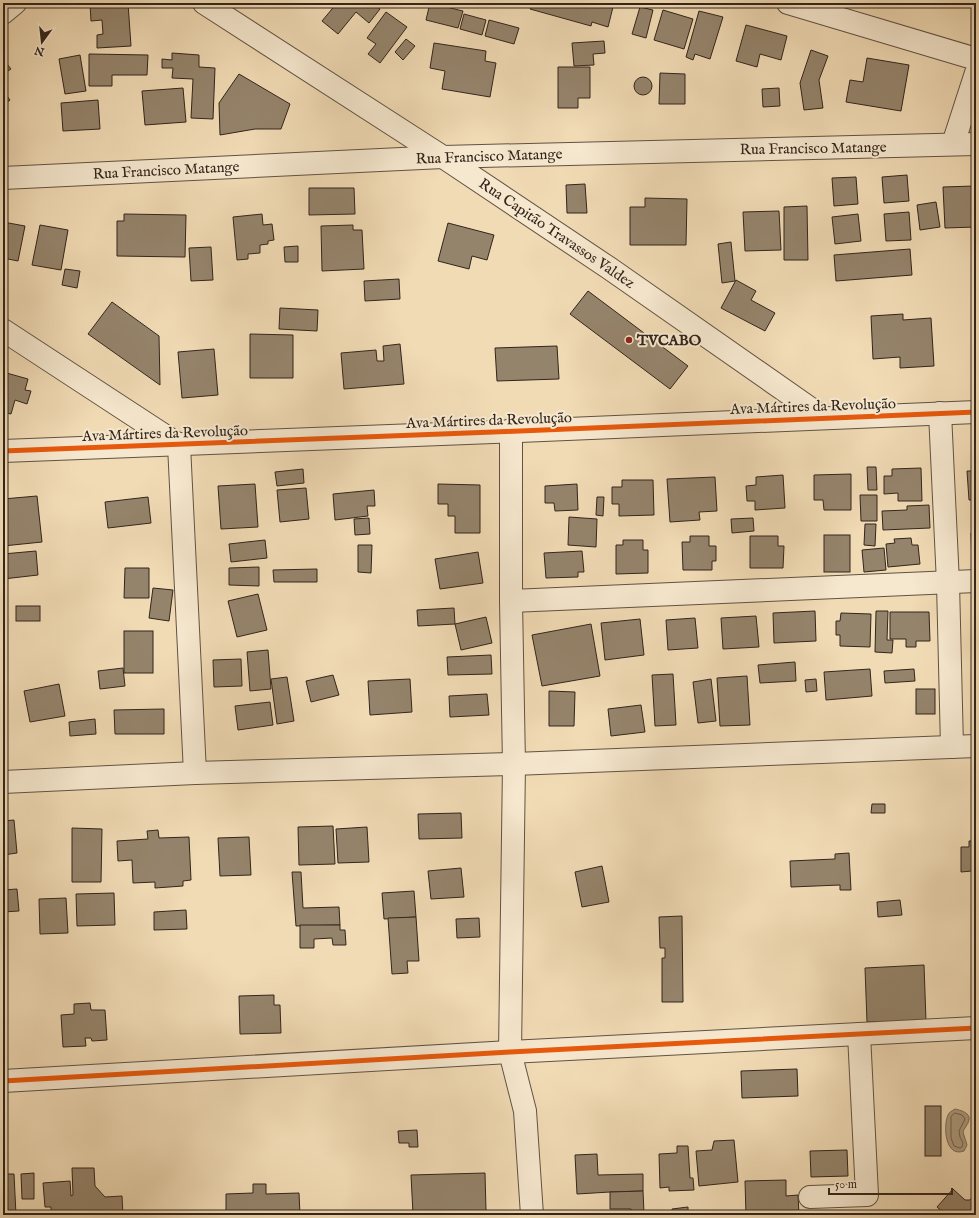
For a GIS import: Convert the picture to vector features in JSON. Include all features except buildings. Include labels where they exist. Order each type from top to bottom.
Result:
[{"type":"street","points":[[3,13],[15,3]]},
{"type":"street","name":"Rua Capitão Travassos Valdez","points":[[204,3],[443,157],[609,268],[824,418]]},
{"type":"street","points":[[788,3],[976,60]]},
{"type":"street","points":[[953,144],[976,73]]},
{"type":"street","name":"Rua Francisco Matange","points":[[3,178],[443,157],[976,144]]},
{"type":"street","points":[[3,330],[179,445],[195,773]]},
{"type":"street","name":"Ava Mártires da Revolução","points":[[3,451],[976,412]]},
{"type":"street","points":[[940,414],[948,582],[952,747]]},
{"type":"street","points":[[511,430],[511,601],[514,764],[510,1052],[525,1111],[532,1215]]},
{"type":"street","points":[[511,601],[976,581]]},
{"type":"street","points":[[3,782],[195,773],[514,764],[976,746]]},
{"type":"street","points":[[3,1081],[510,1052],[976,1028]]},
{"type":"street","points":[[810,1197],[867,1195],[859,1034]]},
{"type":"water","points":[[955,1109],[965,1112],[969,1118],[963,1132],[967,1145],[964,1151],[958,1152],[949,1146],[946,1133],[946,1120],[950,1112]]},
{"type":"cycle path","points":[[3,451],[976,412]]},
{"type":"cycle path","points":[[3,1081],[510,1052],[976,1028]]},
{"type":"place","name":"TVCABO","points":[[629,340]]}]
